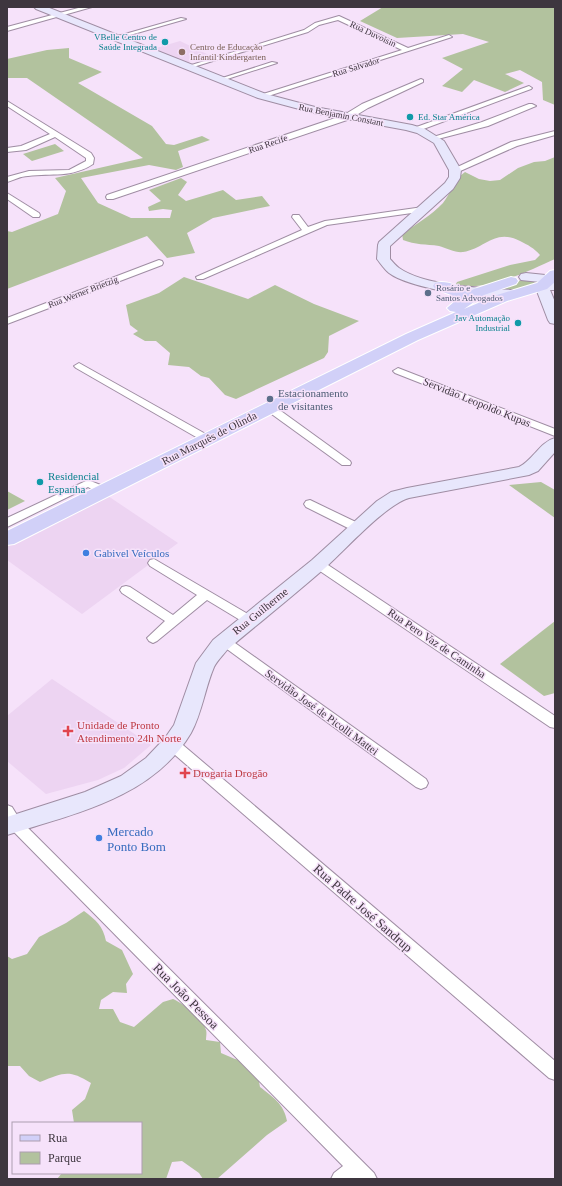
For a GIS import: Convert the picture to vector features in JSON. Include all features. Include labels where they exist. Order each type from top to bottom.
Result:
[{"type":"main road","name":"Rua Benjamin Constant","points":[[39,7],[262,96],[300,107],[414,129],[434,138],[441,146],[455,170]]},
{"type":"main road","points":[[455,170],[456,174],[451,182],[423,210],[388,240],[382,250],[382,256],[389,266],[402,275],[440,286],[460,294],[463,298],[462,303]]},
{"type":"main road","points":[[551,282],[555,320]]},
{"type":"main road","name":"Rua Marquês de Olinda","points":[[7,539],[412,337],[522,287],[551,282]]},
{"type":"main road","name":"Rua Marquês de Olinda","points":[[412,337],[479,292],[499,285],[522,287],[551,282]]},
{"type":"main road","points":[[440,286],[474,288],[499,285],[500,290],[522,287]]},
{"type":"main road","points":[[440,286],[479,292],[522,287]]},
{"type":"main road","name":"Rua Guilherme","points":[[10,820],[91,799],[141,774],[153,764],[172,744],[183,728],[206,663],[224,641],[318,564],[389,501],[407,493],[523,472],[532,467],[555,443]]},
{"type":"street","points":[[7,29],[88,7]]},
{"type":"street","name":"Rua Duvoisin","points":[[188,67],[306,31],[317,24],[339,18],[408,50]]},
{"type":"street","points":[[114,38],[183,19]]},
{"type":"street","name":"Rua Salvador","points":[[262,96],[449,37]]},
{"type":"street","points":[[219,80],[274,63]]},
{"type":"street","name":"Rua Recife","points":[[110,197],[347,117],[365,106],[421,81]]},
{"type":"street","points":[[414,129],[529,88]]},
{"type":"street","points":[[7,103],[88,155],[90,158],[90,162],[85,166],[67,173],[29,173],[7,180]]},
{"type":"street","points":[[434,138],[485,124],[532,106]]},
{"type":"street","points":[[455,170],[514,144],[555,133]]},
{"type":"street","points":[[7,150],[23,148],[56,134]]},
{"type":"street","points":[[7,194],[36,215]]},
{"type":"street","points":[[200,277],[307,231],[332,222],[423,210]]},
{"type":"street","points":[[296,217],[307,231]]},
{"type":"street","name":"Rua Werner Brietzig","points":[[7,321],[159,263]]},
{"type":"street","points":[[80,366],[207,439]]},
{"type":"street","name":"Servidão Leopoldo Kupas","points":[[398,371],[555,433]]},
{"type":"street","points":[[270,408],[346,463]]},
{"type":"street","points":[[7,523],[88,483],[104,491]]},
{"type":"street","points":[[310,504],[358,528]]},
{"type":"street","points":[[154,563],[249,620]]},
{"type":"street","name":"Rua Pero Vaz de Caminha","points":[[318,564],[555,723]]},
{"type":"street","points":[[126,590],[174,621]]},
{"type":"street","points":[[153,638],[206,594]]},
{"type":"street","name":"Servidão José de Picolli Mattei","points":[[224,641],[421,783]]},
{"type":"street","name":"Rua Padre José Sandrup","points":[[172,744],[555,1072]]},
{"type":"street","name":"Rua João Pessoa","points":[[10,820],[362,1173]]},
{"type":"street","points":[[340,1179],[362,1173]]},
{"type":"shaded area","name":"Centro de Educação Infantil Kindergarten","points":[[180,41],[211,56],[186,63],[153,49]]},
{"type":"shaded area","name":"Gabivel Veículos","points":[[108,496],[178,543],[82,614],[7,560],[7,545]]},
{"type":"shaded area","name":"Unidade de Pronto Atendimento 24h Norte","points":[[52,679],[151,745],[124,768],[98,780],[46,794],[7,761],[7,716]]},
{"type":"green space","points":[[383,7],[555,7],[555,105],[543,100],[542,82],[520,70],[505,74],[524,83],[505,92],[474,80],[462,92],[442,86],[463,69],[442,58],[489,42],[463,34],[397,38],[360,21]]},
{"type":"green space","points":[[69,48],[69,58],[102,72],[78,83],[152,126],[166,144],[174,145],[202,136],[210,140],[178,151],[183,167],[176,170],[149,165],[81,178],[98,203],[131,218],[170,218],[172,210],[163,209],[149,211],[148,207],[161,201],[149,190],[181,178],[187,182],[178,195],[186,201],[223,190],[236,200],[262,196],[270,206],[213,218],[187,233],[195,253],[167,258],[147,236],[7,289],[7,231],[12,232],[58,214],[66,191],[55,178],[143,158],[27,78],[7,78],[7,59],[47,50]]},
{"type":"green space","points":[[55,144],[64,151],[32,161],[23,154]]},
{"type":"green space","points":[[555,157],[555,259],[520,275],[480,286],[468,286],[456,284],[457,282],[510,265],[535,260],[540,255],[523,242],[504,237],[491,240],[471,250],[463,252],[454,251],[439,246],[416,244],[403,240],[402,234],[439,207],[446,199],[455,182],[465,172],[479,179],[490,181],[500,180],[518,168]]},
{"type":"green space","points":[[184,277],[248,299],[275,285],[314,304],[359,321],[329,336],[328,352],[324,358],[236,399],[225,395],[209,378],[201,376],[189,367],[168,365],[170,353],[156,341],[145,341],[133,334],[138,331],[130,325],[126,305],[159,293]]},
{"type":"green space","points":[[525,279],[534,281],[535,284],[512,291],[503,288],[505,285]]},
{"type":"green space","points":[[541,482],[555,490],[555,518],[509,485]]},
{"type":"green space","points":[[7,491],[25,501],[7,510]]},
{"type":"green space","points":[[555,621],[555,693],[544,696],[500,664]]},
{"type":"green space","points":[[84,911],[92,917],[103,931],[106,941],[122,950],[133,974],[126,984],[127,993],[113,992],[101,1000],[99,1009],[113,1009],[120,1022],[134,1027],[163,1002],[173,999],[177,1001],[201,1021],[206,1030],[206,1040],[220,1042],[221,1053],[235,1059],[250,1062],[257,1071],[260,1087],[281,1105],[287,1121],[267,1135],[217,1179],[203,1179],[199,1173],[182,1161],[172,1162],[166,1179],[57,1179],[61,1174],[142,1174],[142,1122],[74,1122],[72,1110],[85,1099],[91,1083],[71,1074],[55,1076],[40,1082],[29,1076],[20,1066],[7,1066],[7,956],[12,959],[27,954],[39,937],[66,923]]},
{"type":"place","name":"VBelle Centro de Saúde Integrada","points":[[165,42]]},
{"type":"place","name":"Centro de Educação Infantil Kindergarten","points":[[182,52]]},
{"type":"place","name":"Ed. Star América","points":[[410,117]]},
{"type":"place","name":"Rosário e Santos Advogados","points":[[428,293]]},
{"type":"place","name":"Jav Automação Industrial","points":[[518,323]]},
{"type":"place","name":"Estacionamento de visitantes","points":[[270,399]]},
{"type":"place","name":"Residencial Espanha","points":[[40,482]]},
{"type":"place","name":"Gabivel Veículos","points":[[86,553]]},
{"type":"place","name":"Unidade de Pronto Atendimento 24h Norte","points":[[68,731]]},
{"type":"place","name":"Drogaria Drogão","points":[[185,773]]},
{"type":"place","name":"Mercado Ponto Bom","points":[[99,838]]}]
